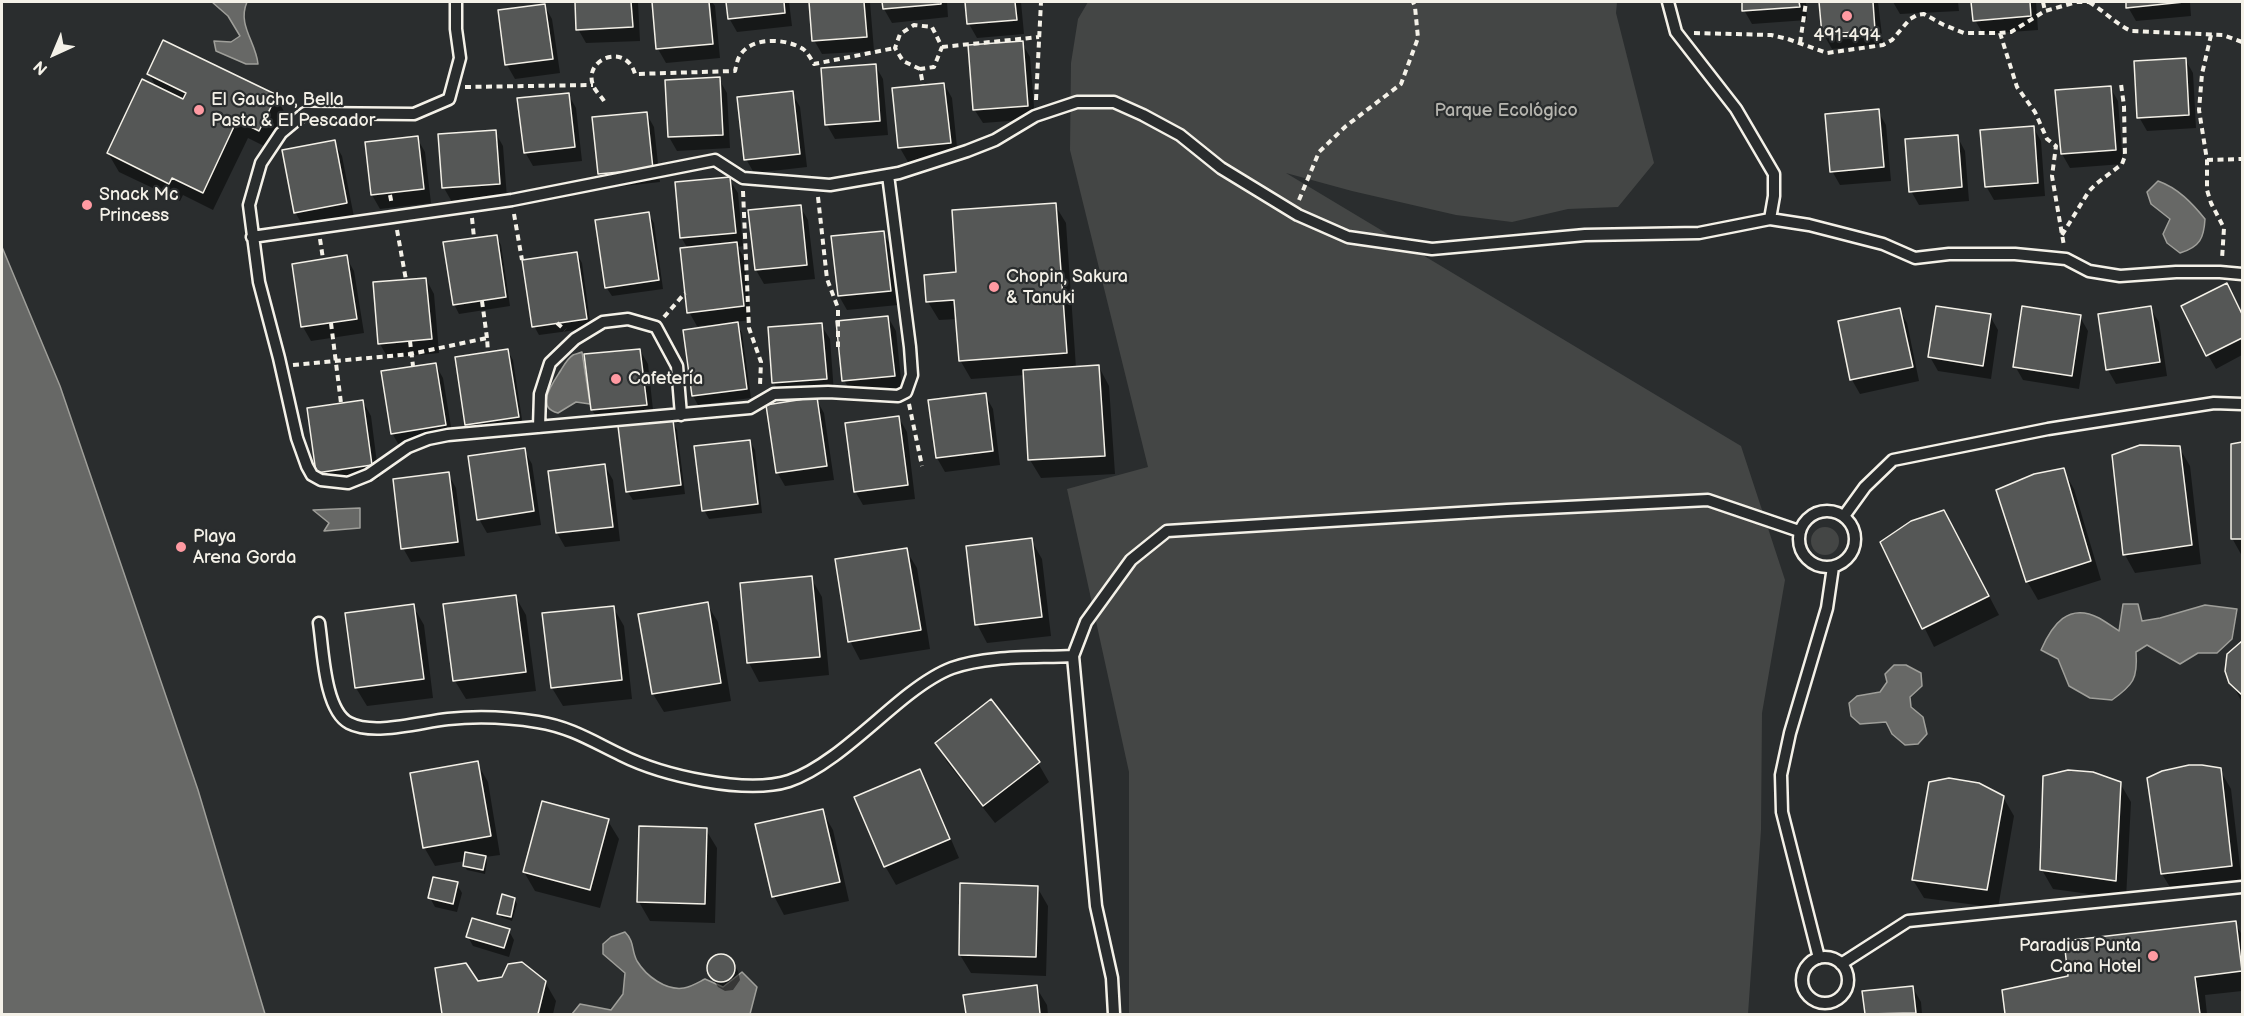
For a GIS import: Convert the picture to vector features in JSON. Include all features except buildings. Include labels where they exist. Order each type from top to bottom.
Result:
[{"type":"lane","points":[[456,2],[456,29],[460,58],[449,99],[414,114],[305,113],[281,133],[261,163],[249,205],[259,282],[297,438],[312,475],[321,480],[348,483],[368,475],[408,447],[428,439],[448,435],[750,408],[774,394],[828,392],[898,396],[906,392],[912,375],[910,347],[888,175]]},
{"type":"lane","points":[[1668,2],[1676,32],[1736,109],[1774,174],[1774,196],[1770,219]]},
{"type":"lane","points":[[252,237],[512,200],[715,160],[743,178],[830,185],[888,175],[967,151],[995,140],[1028,120],[1077,102],[1114,102],[1180,135],[1221,168],[1299,215],[1348,237],[1432,249],[1585,235],[1699,233],[1770,219],[1809,225],[1883,244],[1915,258],[1949,254],[2015,254],[2066,259],[2089,271],[2120,276],[2220,272],[2242,274]]},
{"type":"lane","points":[[539,427],[540,394],[550,363],[575,339],[603,322],[628,319],[656,327],[677,366],[681,415]]},
{"type":"lane","points":[[1844,516],[1865,487],[1893,460],[2048,429],[2214,403],[2242,404]]},
{"type":"lane","points":[[1114,1014],[1112,978],[1096,906],[1073,656],[1086,622],[1131,561],[1167,531],[1708,500],[1799,531]]},
{"type":"lane","points":[[1818,512],[1836,512],[1844,516],[1854,531],[1854,549],[1842,564],[1833,567],[1814,565],[1806,558],[1798,541],[1803,523],[1818,512]]},
{"type":"lane","points":[[1819,958],[1782,812],[1781,775],[1790,733],[1827,608],[1833,567]]},
{"type":"lane","points":[[319,622],[331,702],[339,715],[360,727],[385,728],[449,719],[506,716],[571,730],[656,769],[713,782],[759,785],[788,781],[812,770],[836,755],[877,719],[928,680],[951,668],[987,660],[1073,656]]},
{"type":"lane","points":[[1841,964],[1908,921],[2242,887]]},
{"type":"lane","points":[[1819,958],[1827,958],[1841,964],[1848,977],[1847,985],[1840,998],[1826,1009],[1807,995],[1802,981],[1806,967],[1819,958]]},
{"type":"path","points":[[1028,120],[1035,106],[1038,84],[1041,2]]},
{"type":"path","points":[[1299,215],[1299,198],[1319,152],[1346,126],[1401,84],[1418,38],[1413,2]]},
{"type":"path","points":[[1800,43],[1806,2]]},
{"type":"path","points":[[2043,2],[2044,11]]},
{"type":"path","points":[[1676,32],[1771,35],[1827,53],[1883,45],[1892,40],[1910,19],[1924,14],[1964,33],[2000,33],[2011,32],[2044,11],[2077,2],[2089,2],[2102,9],[2121,27],[2131,31],[2223,35],[2242,42]]},
{"type":"path","points":[[914,25],[932,27],[942,47],[934,67],[920,69],[903,61],[895,48],[900,34],[914,25]]},
{"type":"path","points":[[2000,33],[2017,87],[2036,112],[2047,139],[2056,146],[2052,176],[2066,259]]},
{"type":"path","points":[[2211,35],[2202,74],[2199,110],[2207,160],[2207,190],[2224,228],[2220,272]]},
{"type":"path","points":[[942,47],[1039,37]]},
{"type":"path","points":[[604,101],[593,85],[592,73],[597,63],[607,57],[618,56],[629,62],[635,74],[646,74],[735,71],[739,57],[745,51],[753,45],[775,40],[788,42],[805,50],[814,64],[895,48]]},
{"type":"path","points":[[920,69],[924,85]]},
{"type":"path","points":[[2062,236],[2090,191],[2122,164],[2126,156],[2121,84]]},
{"type":"path","points":[[452,87],[593,85]]},
{"type":"path","points":[[2207,160],[2242,159]]},
{"type":"path","points":[[743,178],[749,328],[761,362],[760,389],[774,394]]},
{"type":"path","points":[[816,184],[827,279],[838,308],[838,347]]},
{"type":"path","points":[[390,195],[406,280]]},
{"type":"path","points":[[512,200],[522,260]]},
{"type":"path","points":[[656,327],[685,293]]},
{"type":"path","points":[[482,301],[488,352]]},
{"type":"path","points":[[331,323],[340,403]]},
{"type":"path","points":[[280,366],[411,354],[487,338]]},
{"type":"path","points":[[410,341],[413,366]]},
{"type":"path","points":[[906,392],[922,466]]},
{"type":"green space","name":"Parque Ecológico","points":[[1088,2],[1617,2],[1616,13],[1654,163],[1618,207],[1568,209],[1512,222],[1456,215],[1286,173],[1741,446],[1785,580],[1762,713],[1761,830],[1748,1014],[1129,1014],[1129,772],[1067,489],[1148,467],[1070,150],[1071,63],[1078,19]]},
{"type":"green space","points":[[1825,527],[1835,531],[1839,541],[1835,551],[1825,555],[1815,551],[1811,541],[1815,531]]},
{"type":"shaded area","points":[[212,2],[247,2],[244,18],[258,64],[246,64],[216,51],[214,41],[231,42],[240,36],[228,16]]},
{"type":"shaded area","points":[[2158,181],[2184,197],[2205,219],[2200,241],[2187,251],[2180,253],[2167,243],[2163,234],[2170,219],[2151,204],[2147,192]]},
{"type":"shaded area","points":[[2,247],[60,386],[198,790],[265,1014],[2,1014]]},
{"type":"shaded area","points":[[582,352],[590,404],[576,402],[558,413],[551,410],[546,400],[550,388],[568,360],[573,355]]},
{"type":"shaded area","points":[[360,508],[360,528],[324,531],[329,523],[313,510]]},
{"type":"shaded area","points":[[2123,604],[2138,604],[2142,621],[2205,605],[2237,609],[2232,639],[2217,653],[2198,653],[2180,664],[2147,645],[2136,652],[2135,675],[2125,690],[2112,700],[2090,698],[2069,686],[2058,659],[2041,650],[2056,625],[2070,615],[2078,613],[2099,618],[2119,631]]},
{"type":"shaded area","points":[[1894,665],[1906,665],[1921,673],[1922,686],[1910,697],[1911,707],[1923,717],[1927,734],[1918,744],[1905,745],[1892,734],[1886,722],[1860,724],[1851,716],[1849,703],[1857,696],[1880,692],[1887,682],[1885,674]]},
{"type":"shaded area","points":[[625,932],[641,967],[664,985],[677,988],[687,987],[705,979],[723,987],[742,972],[757,987],[750,1014],[572,1014],[580,1004],[611,1010],[623,994],[625,973],[603,954],[603,944],[611,937]]},
{"type":"place","name":"491-494","points":[[1847,16]]},
{"type":"place","name":"El Gaucho, Bella Pasta & El Pescador","points":[[199,110]]},
{"type":"place","name":"Snack Mc Princess","points":[[87,205]]},
{"type":"place","name":"Chopin, Sakura & Tanuki","points":[[994,287]]},
{"type":"place","name":"Cafetería","points":[[616,379]]},
{"type":"place","name":"Playa Arena Gorda","points":[[181,547]]},
{"type":"place","name":"Paradius Punta Cana Hotel","points":[[2153,956]]}]
